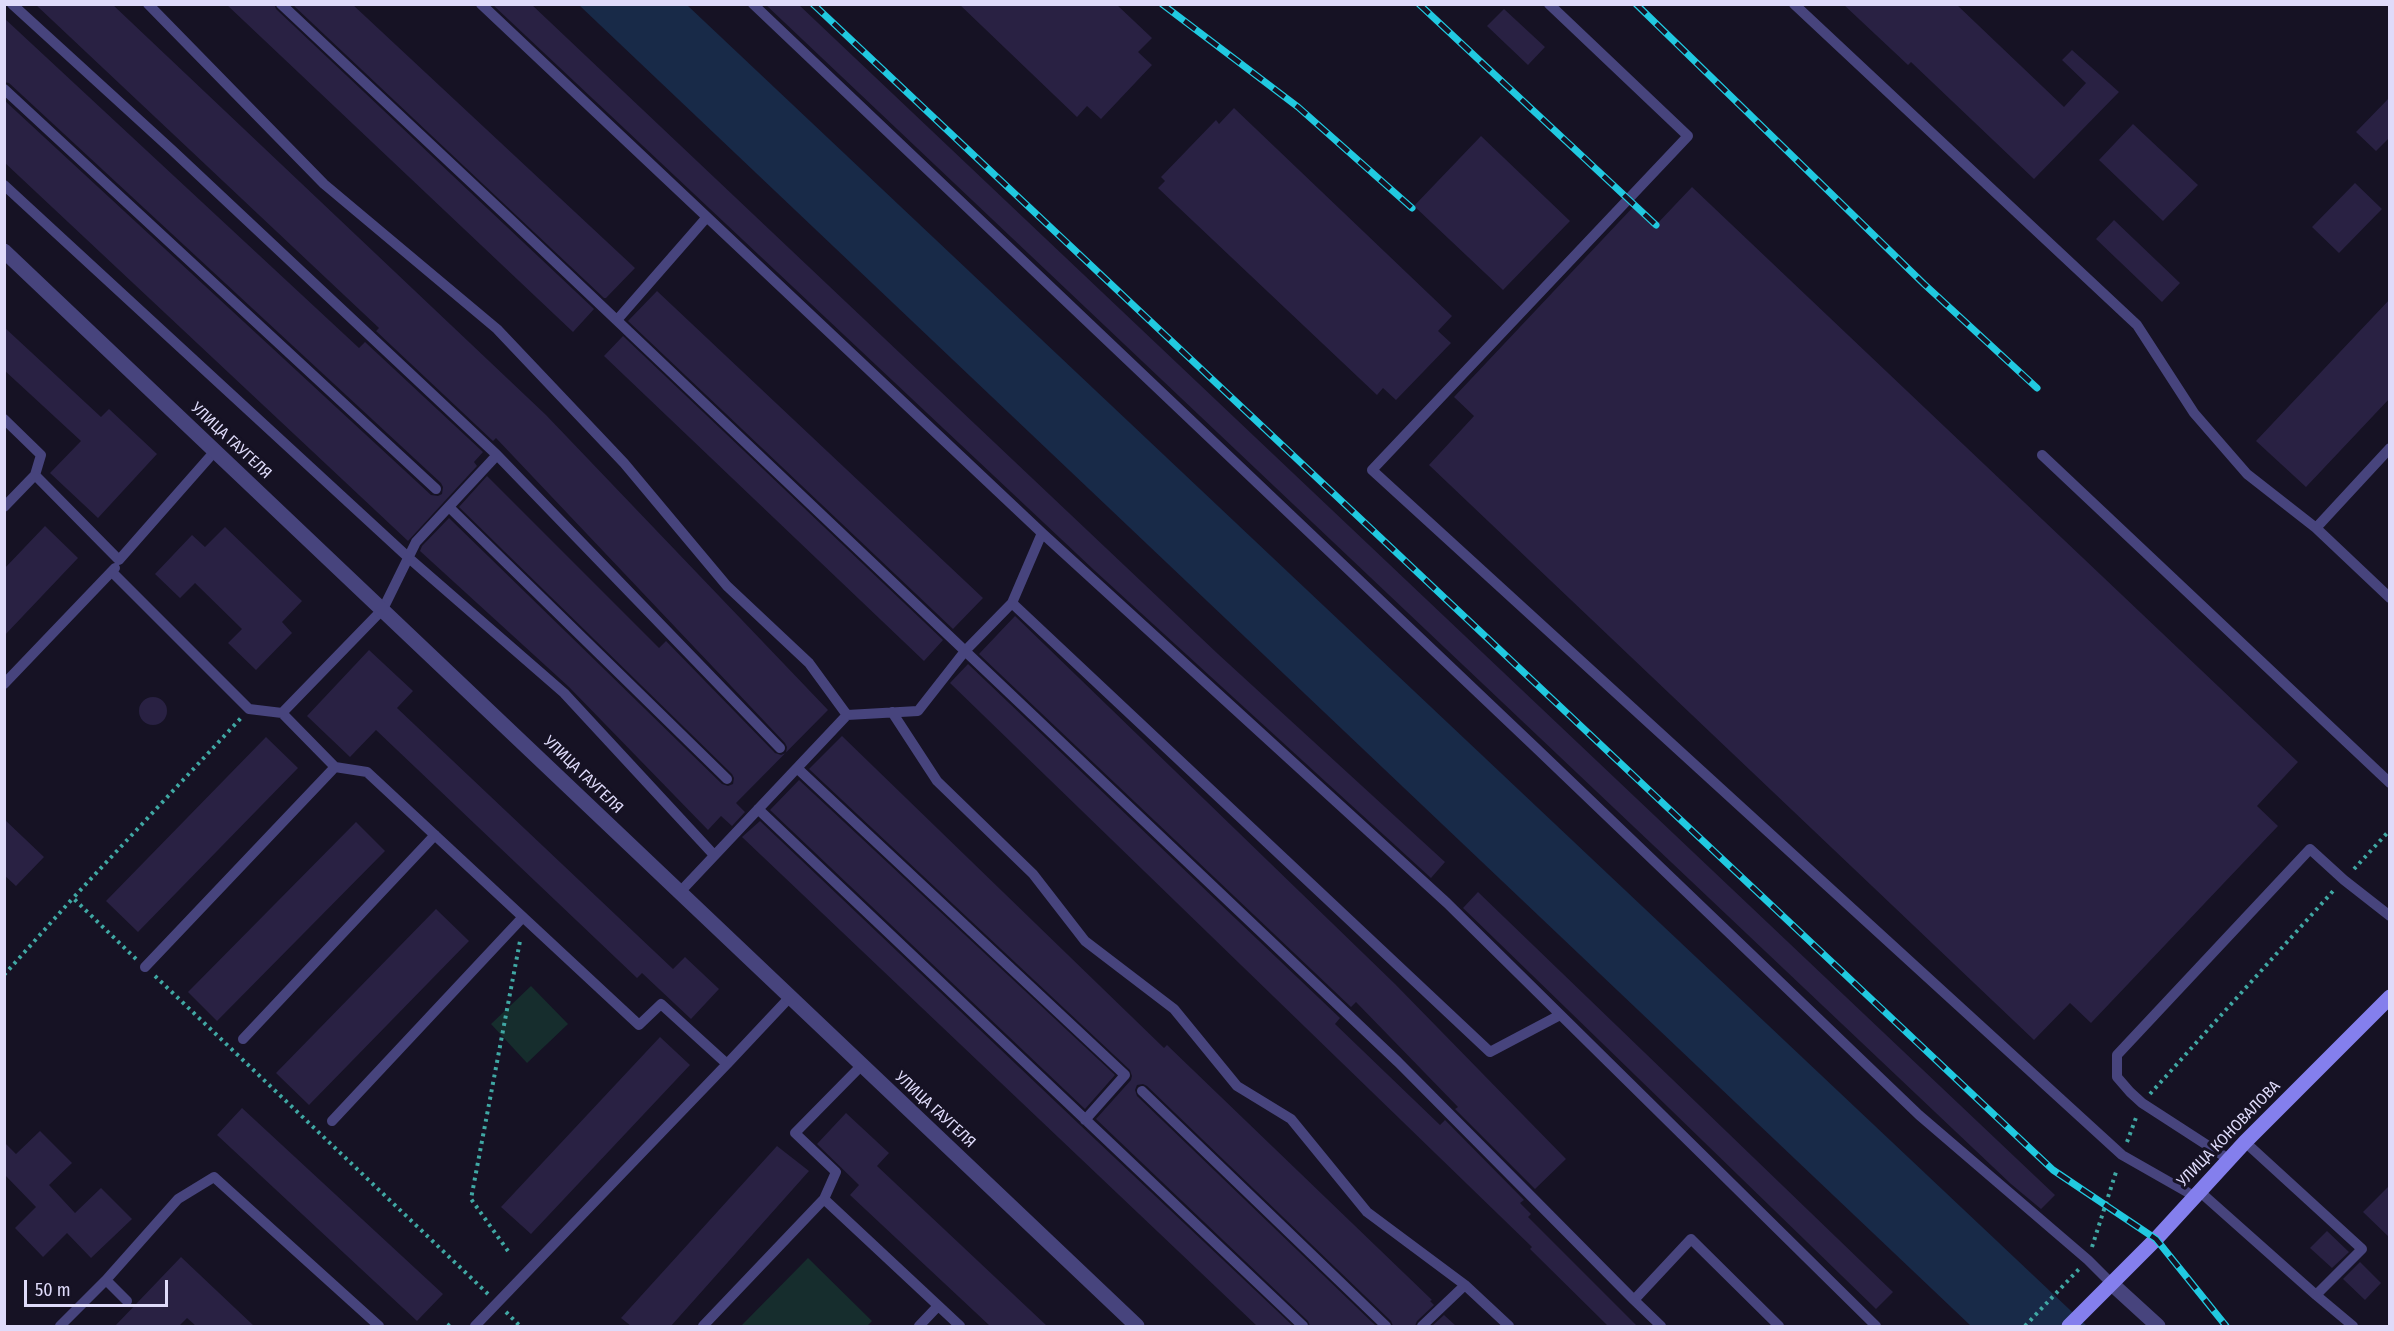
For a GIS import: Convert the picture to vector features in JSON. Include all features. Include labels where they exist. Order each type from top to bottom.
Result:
[{"type":"street","name":"УЛИЦА ГАУГЕЛЯ","points":[[4,250],[1137,1326]]},
{"type":"street","name":"УЛИЦА КОНОВАЛОВА","points":[[2069,1326],[2112,1284],[2245,1142],[2390,997]]},
{"type":"street","points":[[2112,1284],[2158,1326]]},
{"type":"lane","points":[[12,4],[172,150],[497,455],[780,748]]},
{"type":"lane","points":[[148,4],[324,184],[496,329],[624,463],[727,586],[809,663],[847,715]]},
{"type":"lane","points":[[281,4],[1398,1062],[1661,1326]]},
{"type":"lane","points":[[481,4],[1042,533],[1447,903],[1876,1326]]},
{"type":"lane","points":[[753,4],[1919,1115],[2088,1260],[2112,1284]]},
{"type":"lane","points":[[1549,4],[1688,136],[1371,470],[2122,1155],[2196,1194],[2354,1326]]},
{"type":"lane","points":[[1794,4],[2137,326],[2194,413],[2247,474],[2316,528],[2390,598]]},
{"type":"lane","points":[[4,89],[436,489]]},
{"type":"lane","points":[[4,185],[410,559],[564,693],[714,855]]},
{"type":"lane","points":[[617,320],[707,217]]},
{"type":"lane","points":[[4,419],[41,455],[34,475],[4,507]]},
{"type":"lane","points":[[2316,528],[2390,448]]},
{"type":"lane","points":[[4,684],[112,572],[119,560],[215,451]]},
{"type":"lane","points":[[282,713],[383,609],[410,559],[416,542],[497,455]]},
{"type":"lane","points":[[2042,455],[2390,783]]},
{"type":"lane","points":[[34,475],[119,560]]},
{"type":"lane","points":[[449,507],[727,779]]},
{"type":"lane","points":[[680,892],[847,715],[918,711],[965,651],[1012,603],[1042,533]]},
{"type":"lane","points":[[112,572],[249,709],[282,713],[335,766],[367,772],[639,1025],[661,1004],[727,1064]]},
{"type":"lane","points":[[1012,603],[1490,1052],[1560,1015]]},
{"type":"lane","points":[[892,712],[937,781],[1033,874],[1085,941],[1174,1009],[1237,1086],[1291,1119],[1367,1212],[1465,1285],[1509,1326]]},
{"type":"lane","points":[[145,967],[335,766]]},
{"type":"lane","points":[[797,768],[1125,1075],[1085,1120]]},
{"type":"lane","points":[[758,809],[1303,1326]]},
{"type":"lane","points":[[243,1038],[435,835]]},
{"type":"lane","points":[[2230,1160],[2142,1103],[2117,1077],[2117,1055],[2310,849],[2344,880],[2390,916]]},
{"type":"lane","points":[[332,1121],[524,917]]},
{"type":"lane","points":[[475,1326],[789,997]]},
{"type":"lane","points":[[703,1326],[825,1199],[836,1172],[795,1133],[862,1065]]},
{"type":"lane","points":[[1142,1091],[1386,1326]]},
{"type":"lane","points":[[2245,1142],[2362,1249],[2316,1295]]},
{"type":"lane","points":[[60,1326],[106,1280],[178,1199],[214,1177],[379,1326]]},
{"type":"lane","points":[[825,1199],[960,1326]]},
{"type":"lane","points":[[1634,1300],[1691,1239],[1779,1326]]},
{"type":"lane","points":[[106,1280],[127,1301]]},
{"type":"lane","points":[[1422,1326],[1465,1285]]},
{"type":"lane","points":[[919,1326],[938,1306]]},
{"type":"path","points":[[2025,1326],[2088,1260],[2122,1155],[2142,1103],[2390,830]]},
{"type":"path","points":[[4,975],[73,898]]},
{"type":"path","points":[[508,1251],[471,1199],[524,917]]},
{"type":"green space","points":[[531,986],[568,1024],[527,1063],[491,1024]]},
{"type":"green space","points":[[808,1258],[872,1321],[867,1326],[741,1326]]},
{"type":"water","points":[[579,5],[687,5],[2087,1326],[1971,1326]]},
{"type":"building","points":[[35,4],[112,4],[546,415],[828,710],[786,752],[785,743],[496,438],[493,441],[376,331],[379,328]]},
{"type":"building","points":[[226,4],[274,4],[276,9],[594,309],[573,332]]},
{"type":"building","points":[[292,4],[352,4],[635,268],[604,298]]},
{"type":"building","points":[[492,4],[531,4],[1218,654],[1445,862],[1431,878],[1094,570]]},
{"type":"building","points":[[765,4],[798,4],[2055,1195],[2041,1209],[2011,1184]]},
{"type":"building","points":[[959,4],[1116,4],[1152,38],[1138,52],[1152,65],[1101,119],[1087,106],[1077,117]]},
{"type":"building","points":[[1843,4],[1956,4],[2064,107],[2086,83],[2062,60],[2072,50],[2119,92],[2034,179],[1911,62],[1908,65]]},
{"type":"building","points":[[1504,9],[1545,47],[1528,65],[1487,26]]},
{"type":"building","points":[[4,18],[359,348],[365,342],[483,452],[474,462],[477,466],[408,541],[4,162],[4,100],[431,495],[442,494],[441,483],[9,83],[4,82]]},
{"type":"building","points":[[2390,97],[2390,137],[2376,151],[2356,132]]},
{"type":"building","points":[[1234,108],[1452,316],[1438,331],[1451,343],[1396,400],[1383,388],[1377,395],[1158,188],[1165,181],[1161,177],[1216,120],[1219,124]]},
{"type":"building","points":[[2133,124],[2198,185],[2163,221],[2099,160]]},
{"type":"building","points":[[1481,136],[1570,221],[1503,290],[1414,206]]},
{"type":"building","points":[[2355,183],[2382,209],[2339,253],[2312,227]]},
{"type":"building","points":[[1692,187],[2298,762],[2257,806],[2278,826],[2091,1023],[2070,1003],[2034,1040],[1429,465],[1474,416],[1454,397],[1635,205],[1656,225]]},
{"type":"building","points":[[2114,220],[2180,283],[2162,302],[2096,239]]},
{"type":"building","points":[[657,291],[983,598],[953,629],[628,321]]},
{"type":"building","points":[[2390,299],[2390,398],[2306,487],[2256,441]]},
{"type":"building","points":[[4,327],[101,417],[109,409],[157,454],[98,518],[50,473],[81,441],[4,370]]},
{"type":"building","points":[[623,336],[943,640],[924,661],[604,356]]},
{"type":"building","points":[[487,476],[659,648],[666,641],[775,753],[781,755],[785,753],[736,803],[745,812],[732,826],[721,816],[708,830],[569,687],[420,551],[422,546],[449,518],[722,784],[728,786],[733,784],[732,774],[459,507]]},
{"type":"building","points":[[45,526],[78,558],[4,636],[4,569]]},
{"type":"building","points":[[225,527],[302,601],[282,622],[292,633],[256,670],[228,643],[242,629],[195,583],[180,598],[155,574],[192,535],[205,547]]},
{"type":"building","points":[[1015,616],[1395,984],[1566,1159],[1535,1189],[1455,1109],[1458,1107],[1356,1002],[1351,1007],[979,654]]},
{"type":"building","points":[[369,650],[413,691],[397,708],[673,969],[685,957],[719,989],[691,1019],[642,973],[637,978],[376,730],[350,757],[307,716]]},
{"type":"building","points":[[968,664],[1340,1018],[1335,1024],[1440,1125],[1445,1120],[1524,1200],[1520,1203],[1531,1214],[1528,1217],[1637,1326],[1608,1326],[1530,1249],[1532,1247],[950,683]]},
{"type":"building","points":[[153,697],[163,701],[167,711],[163,721],[153,725],[143,721],[139,711],[143,701]]},
{"type":"building","points":[[842,736],[1164,1048],[1167,1045],[1432,1300],[1430,1301],[1434,1305],[1417,1321],[1415,1326],[1393,1326],[1391,1321],[1147,1086],[1137,1085],[1135,1090],[1137,1096],[1376,1326],[1310,1326],[1308,1321],[1096,1119],[1131,1080],[1130,1070],[809,769]]},
{"type":"building","points":[[266,737],[298,768],[138,932],[106,901]]},
{"type":"building","points":[[799,780],[1115,1075],[1085,1109],[770,810]]},
{"type":"building","points":[[4,819],[44,857],[16,886],[4,875]]},
{"type":"building","points":[[760,821],[1293,1326],[1257,1326],[742,837]]},
{"type":"building","points":[[356,822],[385,851],[217,1021],[188,992]]},
{"type":"building","points":[[1478,892],[1893,1292],[1876,1309],[1463,908]]},
{"type":"building","points":[[436,909],[469,941],[309,1105],[276,1073]]},
{"type":"building","points":[[660,1037],[690,1065],[531,1234],[501,1207]]},
{"type":"building","points":[[242,1108],[443,1294],[417,1321],[217,1135]]},
{"type":"building","points":[[846,1113],[889,1153],[877,1166],[1047,1326],[990,1326],[850,1195],[859,1185],[817,1144]]},
{"type":"building","points":[[40,1131],[72,1163],[49,1185],[75,1213],[101,1188],[132,1219],[91,1258],[67,1233],[43,1257],[15,1228],[36,1207],[4,1174],[4,1142],[16,1154]]},
{"type":"building","points":[[777,1146],[809,1171],[671,1326],[631,1326],[621,1318]]},
{"type":"building","points":[[2390,1185],[2390,1238],[2363,1212]]},
{"type":"building","points":[[2327,1231],[2349,1252],[2332,1268],[2310,1248]]},
{"type":"building","points":[[181,1257],[254,1326],[196,1326],[187,1318],[179,1326],[115,1326]]},
{"type":"building","points":[[2360,1262],[2381,1283],[2365,1300],[2343,1279]]},
{"type":"building","points":[[1444,1315],[1456,1326],[1432,1326]]},
{"type":"railway","points":[[813,4],[2053,1170],[2156,1239],[2226,1326]]},
{"type":"railway","points":[[1162,4],[1298,107],[1412,208]]},
{"type":"railway","points":[[1419,4],[1656,225]]},
{"type":"railway","points":[[1636,4],[1924,284],[2037,388]]}]
